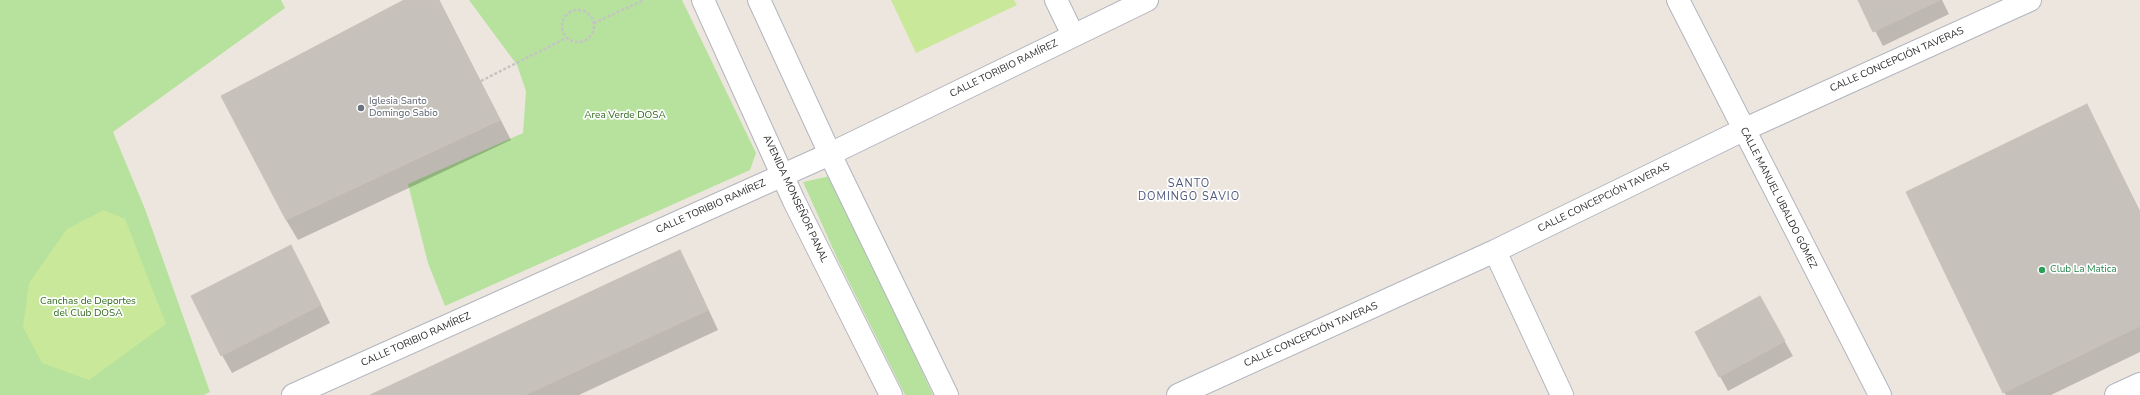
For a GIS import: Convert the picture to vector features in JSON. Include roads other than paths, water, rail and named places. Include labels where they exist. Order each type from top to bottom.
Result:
[{"type":"street","name":"AVENIDA MONSEÑOR PANAL","points":[[703,0],[794,201],[891,395]]},
{"type":"street","points":[[759,0],[830,154],[947,395]]},
{"type":"street","points":[[1056,0],[1073,35]]},
{"type":"street","name":"CALLE TORIBIO RAMÍREZ","points":[[293,395],[830,154],[1147,0]]},
{"type":"street","name":"CALLE MANUEL UBALDO GÓMEZ","points":[[1678,0],[1743,130],[1880,395]]},
{"type":"street","name":"CALLE CONCEPCIÓN TAVERAS","points":[[1178,395],[1495,251],[1997,7],[2030,0]]},
{"type":"street","points":[[1495,251],[1562,395]]},
{"type":"street","points":[[2116,395],[2140,384]]},
{"type":"place","name":"Iglesia Santo Domingo Sabio","points":[[361,108]]},
{"type":"place","name":"Club La Matica","points":[[2042,270]]},
{"type":"district","name":"SANTO DOMINGO SAVIO","points":[[1189,190]]},
{"type":"park label","name":"Area Verde DOSA","points":[[625,116]]},
{"type":"park label","name":"Canchas de Deportes del Club DOSA","points":[[88,308]]}]
